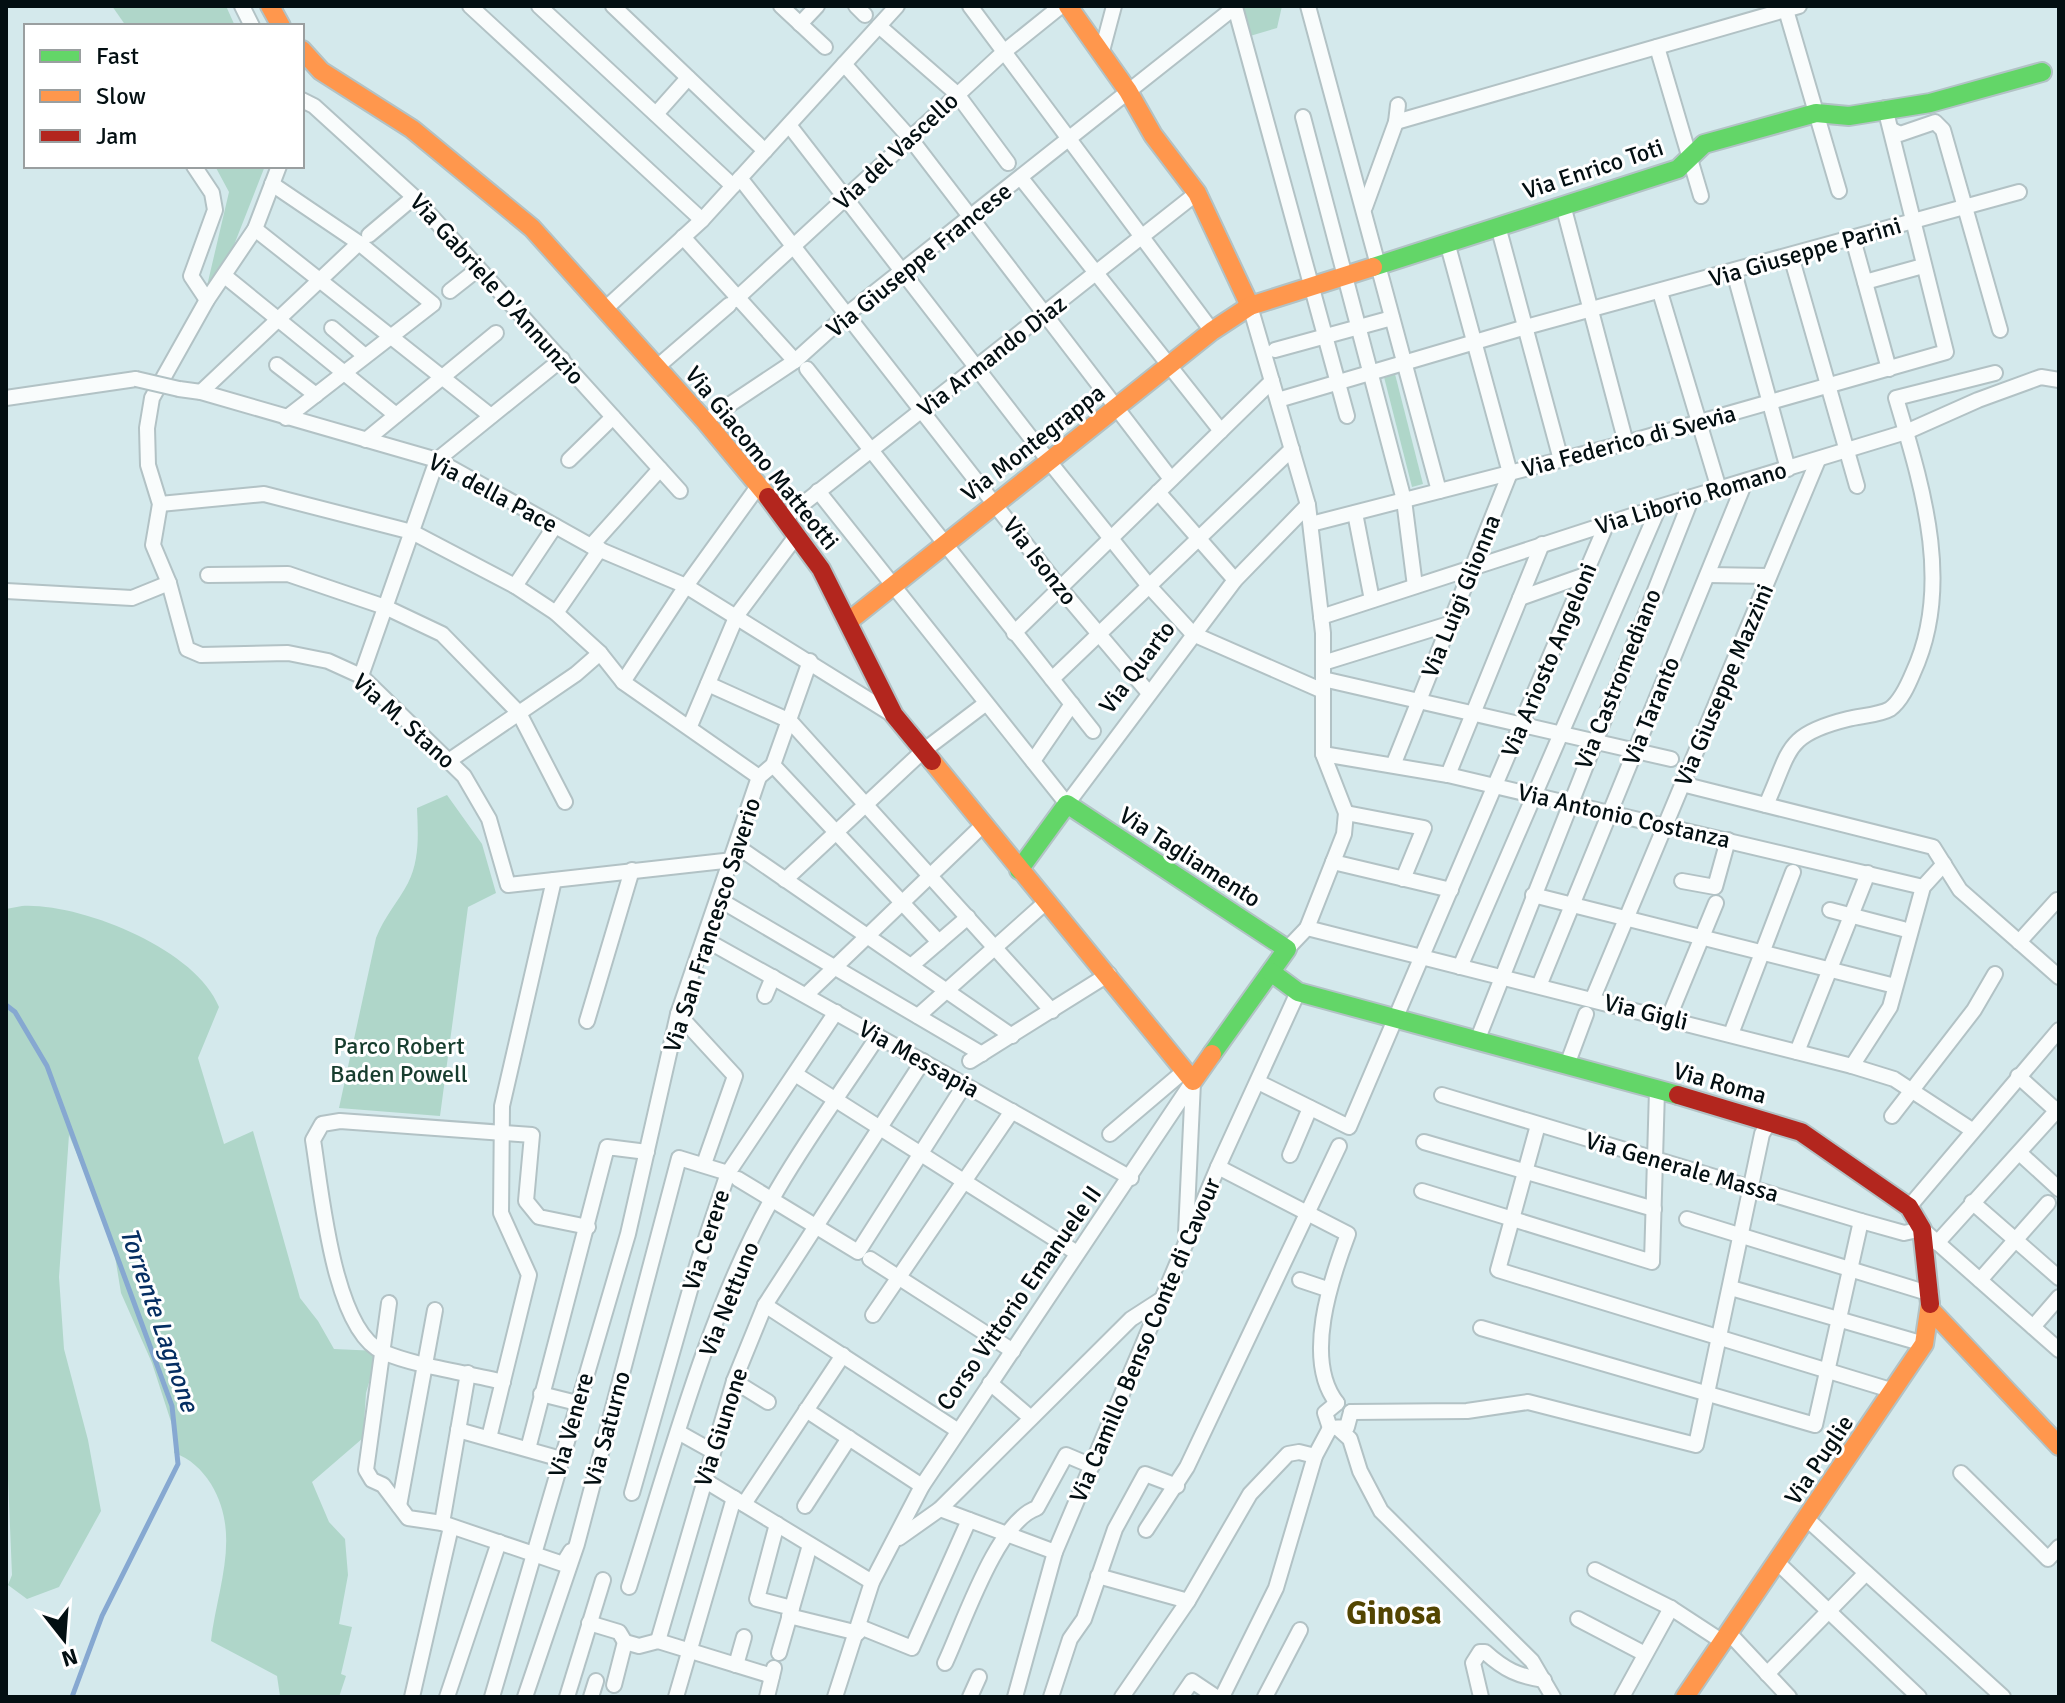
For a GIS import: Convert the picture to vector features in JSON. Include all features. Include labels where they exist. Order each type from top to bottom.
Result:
[{"type":"street","points":[[242,6],[251,24]]},
{"type":"street","points":[[270,6],[280,24]]},
{"type":"street","points":[[470,6],[702,220]]},
{"type":"street","name":"Via Isonzo","points":[[539,6],[656,114],[736,182],[794,246],[1060,588],[1148,692]]},
{"type":"street","points":[[781,6],[825,47]]},
{"type":"street","points":[[800,24],[817,6]]},
{"type":"street","points":[[605,309],[702,220],[897,6]]},
{"type":"street","points":[[970,6],[1212,331]]},
{"type":"street","name":"Via del Vascello","points":[[657,367],[846,200],[1005,51],[1061,6]]},
{"type":"street","points":[[1068,6],[1102,51],[1153,135],[1197,193],[1250,306],[1308,505],[1321,617],[1323,754],[1346,813],[1344,834],[1307,928],[1287,949]]},
{"type":"street","points":[[1102,51],[1114,6]]},
{"type":"street","points":[[1308,6],[1365,207],[1439,491]]},
{"type":"street","points":[[615,7],[765,151]]},
{"type":"street","points":[[1235,7],[1347,416]]},
{"type":"street","name":"Via Giuseppe Francese","points":[[705,421],[801,365],[846,315],[1071,140],[1235,7]]},
{"type":"street","points":[[1396,122],[1793,8],[1816,113],[1839,191]]},
{"type":"street","points":[[879,26],[957,94],[1008,163]]},
{"type":"street","points":[[1657,47],[1701,196]]},
{"type":"street","name":"Via Giacomo Matteotti","points":[[304,52],[321,71],[412,129],[532,228],[705,421],[785,518],[821,569],[894,715],[1019,870],[1109,974],[1188,1076]]},
{"type":"street","points":[[844,64],[910,138],[1171,479]]},
{"type":"street","name":"Via Enrico Toti","points":[[1250,306],[1678,169],[1704,144],[1816,113],[1849,116],[1930,103],[2042,72]]},
{"type":"street","points":[[656,114],[688,78]]},
{"type":"street","name":"Via Gabriele D'Annunzio","points":[[304,101],[314,106],[414,197],[680,491]]},
{"type":"street","points":[[1365,207],[1396,122],[1398,105]]},
{"type":"street","points":[[1865,282],[1923,266],[1885,108]]},
{"type":"street","points":[[1303,117],[1404,500],[1415,586]]},
{"type":"street","points":[[1892,130],[1900,134],[1935,122],[1943,130],[2000,330]]},
{"type":"street","points":[[789,125],[1048,460],[1149,586],[1193,634],[1323,685],[1420,701],[1671,759]]},
{"type":"street","points":[[195,168],[212,193],[215,210],[191,276],[207,300]]},
{"type":"street","points":[[278,168],[255,229],[226,277],[207,300],[152,398],[147,428],[148,465],[160,504],[264,494],[412,532],[515,586],[556,613],[600,653],[623,682],[759,777]]},
{"type":"street","points":[[1021,178],[1221,431]]},
{"type":"street","points":[[272,184],[364,239],[433,304],[286,418]]},
{"type":"street","name":"Via Giuseppe Parini","points":[[1278,400],[1526,327],[1590,312],[2019,192]]},
{"type":"street","name":"Via Armando Diaz","points":[[785,518],[1197,193]]},
{"type":"street","points":[[201,392],[319,280],[414,197]]},
{"type":"street","points":[[1563,205],[1626,443]]},
{"type":"street","points":[[1498,226],[1561,460]]},
{"type":"street","points":[[255,229],[491,416]]},
{"type":"street","points":[[683,237],[734,301],[801,365],[1093,731]]},
{"type":"street","points":[[1853,239],[1889,369]]},
{"type":"street","points":[[1447,242],[1510,473]]},
{"type":"street","points":[[1791,256],[1857,486]]},
{"type":"street","name":"Via Federico di Svevia","points":[[1311,524],[1626,443],[1946,352],[1923,266]]},
{"type":"street","points":[[450,291],[478,269]]},
{"type":"street","points":[[1734,272],[1788,469]]},
{"type":"street","points":[[226,277],[396,415]]},
{"type":"street","points":[[1660,292],[1719,489]]},
{"type":"street","name":"Via Montegrappa","points":[[849,621],[1212,331],[1250,306]]},
{"type":"street","points":[[1275,350],[1392,318]]},
{"type":"street","points":[[332,328],[365,356]]},
{"type":"street","points":[[366,440],[496,333]]},
{"type":"street","points":[[361,676],[437,460],[562,359]]},
{"type":"street","points":[[277,365],[316,395]]},
{"type":"street","points":[[1766,805],[1786,756],[1797,738],[1841,721],[1889,709],[1905,691],[1924,649],[1935,583],[1918,470],[1896,398],[1995,373]]},
{"type":"street","name":"Via Liborio Romano","points":[[1321,617],[1607,523],[1906,432],[2041,377],[2059,380]]},
{"type":"street","name":"Via della Pace","points":[[6,398],[136,379],[201,392],[437,460],[595,547],[686,586],[894,715]]},
{"type":"street","points":[[1014,633],[1272,381]]},
{"type":"street","points":[[569,460],[613,417]]},
{"type":"street","points":[[1052,679],[1292,449]]},
{"type":"street","name":"Via Giuseppe Mazzini","points":[[1593,998],[1818,460]]},
{"type":"street","points":[[556,613],[595,547],[660,469]]},
{"type":"street","name":"Via Luigi Glionna","points":[[1394,763],[1510,473]]},
{"type":"street","name":"Via Taranto","points":[[1539,986],[1745,482]]},
{"type":"street","points":[[623,682],[686,586],[759,485]]},
{"type":"street","points":[[818,491],[1067,804]]},
{"type":"street","points":[[1158,492],[1235,580]]},
{"type":"street","name":"Via Castromediano","points":[[1477,1041],[1568,804],[1692,497]]},
{"type":"street","name":"Via M. Stano","points":[[160,504],[153,545],[169,583],[187,649],[201,655],[288,653],[328,661],[361,676],[450,760],[489,819],[508,885],[554,880]]},
{"type":"street","name":"Via Quarto","points":[[1019,870],[1148,692],[1235,580],[1308,505]]},
{"type":"street","points":[[1460,967],[1659,507]]},
{"type":"street","points":[[1355,513],[1372,600]]},
{"type":"street","name":"Via Ariosto Angeloni","points":[[1310,1108],[1349,1127],[1607,523]]},
{"type":"street","points":[[515,586],[555,526]]},
{"type":"street","points":[[690,726],[737,615],[797,535]]},
{"type":"street","points":[[1448,775],[1542,544]]},
{"type":"street","points":[[208,575],[288,574],[385,607],[442,634],[519,713],[565,802]]},
{"type":"street","points":[[1520,598],[1585,575]]},
{"type":"street","points":[[1708,575],[1769,576]]},
{"type":"street","points":[[6,591],[132,598],[169,583]]},
{"type":"street","points":[[1323,663],[1452,623]]},
{"type":"street","points":[[450,760],[600,653]]},
{"type":"street","name":"Via San Francesco Saverio","points":[[647,1152],[678,1014],[736,854],[759,777],[773,765],[810,661]]},
{"type":"street","points":[[708,684],[790,721],[1052,1011]]},
{"type":"street","points":[[785,880],[923,751],[985,704]]},
{"type":"street","points":[[1033,761],[1072,704]]},
{"type":"street","name":"Via Antonio Costanza","points":[[1323,754],[1394,763],[1923,887]]},
{"type":"street","points":[[773,765],[939,942]]},
{"type":"street","points":[[1682,784],[1933,847],[1960,890],[2059,977]]},
{"type":"street","name":"Via Tagliamento","points":[[1067,804],[1287,949]]},
{"type":"street","points":[[1346,813],[1424,828],[1403,879]]},
{"type":"street","points":[[806,995],[983,825]]},
{"type":"street","points":[[1682,881],[1715,887],[1728,840]]},
{"type":"street","points":[[489,1438],[529,1275],[501,1213],[502,1106],[554,880],[736,854],[785,880],[1012,1036]]},
{"type":"street","points":[[1333,862],[1451,890]]},
{"type":"street","points":[[1852,1066],[1890,1007],[1923,887],[1944,864]]},
{"type":"street","points":[[587,1021],[632,870]]},
{"type":"street","points":[[1731,1034],[1793,872]]},
{"type":"street","points":[[1797,1052],[1868,873]]},
{"type":"street","points":[[1533,895],[1895,986]]},
{"type":"street","points":[[720,900],[918,1016],[976,1058],[1109,974]]},
{"type":"street","points":[[2019,942],[2057,900]]},
{"type":"street","points":[[918,1016],[1046,902]]},
{"type":"street","points":[[1669,1017],[1716,903]]},
{"type":"street","points":[[1830,910],[1903,929]]},
{"type":"street","points":[[911,966],[968,917]]},
{"type":"street","name":"Via Gigli","points":[[1307,928],[1669,1017],[1852,1066],[1894,1079],[1972,1130]]},
{"type":"street","name":"Via Messapia","points":[[706,940],[1131,1178]]},
{"type":"street","name":"Corso Vittorio Emanuele II","points":[[835,1697],[872,1582],[922,1486],[1077,1253],[1131,1178],[1188,1076],[1287,949]]},
{"type":"street","points":[[1271,972],[1298,992]]},
{"type":"street","points":[[1892,1116],[1974,1010],[1995,974]]},
{"type":"street","points":[[765,996],[773,977]]},
{"type":"street","name":"Via Roma","points":[[1298,992],[1801,1132],[1909,1207],[1922,1229],[2059,1350]]},
{"type":"street","name":"Via Camillo Benso Conte di Cavour","points":[[1015,1697],[1055,1552],[1218,1167],[1298,992]]},
{"type":"street","name":"Via Cerere","points":[[632,1493],[693,1276],[733,1176],[836,1012]]},
{"type":"street","points":[[678,1014],[735,1076],[704,1164],[733,1176],[1013,1351]]},
{"type":"street","points":[[1567,1065],[1586,1014]]},
{"type":"street","points":[[1909,1207],[2059,1030]]},
{"type":"street","name":"Via Nettuno","points":[[629,1587],[678,1432],[731,1284],[771,1199],[878,1036]]},
{"type":"street","name":"Via Giunone","points":[[658,1641],[734,1381],[765,1305],[923,1061]]},
{"type":"street","points":[[795,1074],[1077,1253]]},
{"type":"street","points":[[1110,1134],[1188,1076]]},
{"type":"street","points":[[1185,1244],[1188,1076]]},
{"type":"street","points":[[1937,1243],[2058,1111],[2018,1076]]},
{"type":"street","points":[[1258,1082],[1310,1108],[1290,1155]]},
{"type":"street","points":[[864,1256],[919,1153],[965,1084]]},
{"type":"street","points":[[1422,1191],[1652,1262],[1657,1090]]},
{"type":"street","name":"Via Generale Massa","points":[[1442,1095],[1861,1221],[1904,1233],[1922,1229]]},
{"type":"street","points":[[873,1315],[901,1279],[1012,1111]]},
{"type":"street","points":[[503,1382],[380,1352],[352,1316],[336,1277],[313,1140],[322,1124],[340,1121],[532,1135],[526,1201],[539,1217],[588,1227]]},
{"type":"street","points":[[1351,1412],[1467,1411],[1528,1402],[1696,1445],[1762,1134],[1770,1121]]},
{"type":"street","points":[[1538,1125],[1498,1270],[1894,1391]]},
{"type":"street","points":[[1424,1142],[1654,1209]]},
{"type":"street","points":[[1146,1530],[1177,1486],[1339,1146]]},
{"type":"street","points":[[528,1449],[607,1147],[647,1152]]},
{"type":"street","name":"Via Venere","points":[[492,1697],[628,1234],[647,1152]]},
{"type":"street","points":[[2024,1157],[2059,1189]]},
{"type":"street","name":"Via Saturno","points":[[525,1697],[577,1544],[679,1158],[704,1164]]},
{"type":"street","points":[[1218,1167],[1348,1234],[1327,1289],[1321,1341],[1326,1380],[1337,1403]]},
{"type":"street","points":[[1972,1202],[2059,1278]]},
{"type":"street","points":[[1980,1280],[2048,1203]]},
{"type":"street","points":[[1687,1219],[1850,1269],[1931,1301],[2059,1446]]},
{"type":"street","points":[[1481,1328],[1815,1425],[1861,1221]]},
{"type":"street","name":"Via Puglie","points":[[1685,1697],[1808,1520],[1924,1344],[1931,1301],[1922,1229]]},
{"type":"street","points":[[1300,1280],[1327,1289]]},
{"type":"street","points":[[1731,1288],[1924,1344]]},
{"type":"street","points":[[2033,1327],[2059,1297]]},
{"type":"street","points":[[895,1541],[940,1509],[1131,1319],[1162,1299]]},
{"type":"street","points":[[389,1303],[366,1470],[408,1518],[447,1525],[563,1564],[577,1544]]},
{"type":"street","points":[[765,1305],[957,1430]]},
{"type":"street","points":[[399,1506],[435,1310]]},
{"type":"street","points":[[676,1697],[739,1501],[843,1355]]},
{"type":"street","points":[[412,1697],[447,1525],[468,1373]]},
{"type":"street","points":[[734,1381],[768,1402]]},
{"type":"street","points":[[990,1383],[1031,1418]]},
{"type":"street","points":[[541,1394],[577,1403]]},
{"type":"street","points":[[1181,1697],[1192,1681],[1219,1697],[1276,1588],[1315,1456],[1335,1429],[1349,1424],[1351,1412],[1346,1405],[1337,1403]]},
{"type":"street","points":[[1337,1403],[1325,1413],[1335,1429],[1350,1439],[1360,1471],[1390,1521],[1532,1661],[1553,1697]]},
{"type":"street","points":[[806,1410],[922,1486]]},
{"type":"street","points":[[458,1430],[561,1459]]},
{"type":"street","points":[[678,1432],[712,1451]]},
{"type":"street","points":[[805,1506],[849,1438]]},
{"type":"street","points":[[1122,1697],[1188,1601],[1250,1494],[1270,1469],[1288,1454],[1299,1452],[1315,1456]]},
{"type":"street","points":[[945,1663],[1005,1534],[1028,1511],[1037,1508],[1066,1455],[1092,1466]]},
{"type":"street","points":[[1961,1473],[2048,1559],[2059,1547]]},
{"type":"street","points":[[1051,1697],[1070,1639],[1084,1619],[1115,1529],[1145,1474],[1177,1486]]},
{"type":"street","points":[[704,1480],[872,1582]]},
{"type":"street","points":[[940,1509],[1055,1552]]},
{"type":"street","points":[[777,1524],[757,1599],[912,1648],[969,1520]]},
{"type":"street","points":[[1808,1520],[2003,1697]]},
{"type":"street","points":[[447,1697],[499,1542]]},
{"type":"street","points":[[767,1697],[810,1545]]},
{"type":"street","points":[[1778,1563],[1919,1697]]},
{"type":"street","points":[[1595,1570],[1726,1638],[1789,1697]]},
{"type":"street","points":[[1767,1674],[1866,1573]]},
{"type":"street","points":[[1098,1576],[1188,1601]]},
{"type":"street","points":[[567,1697],[603,1580]]},
{"type":"street","points":[[1622,1697],[1671,1608]]},
{"type":"street","points":[[1578,1619],[1645,1654]]},
{"type":"street","points":[[589,1623],[619,1632],[625,1642],[639,1646],[658,1641],[736,1665],[775,1665]]},
{"type":"street","points":[[1265,1697],[1300,1630]]},
{"type":"street","points":[[736,1665],[744,1637]]},
{"type":"street","points":[[614,1685],[625,1642]]},
{"type":"street","points":[[1481,1697],[1473,1663],[1480,1652],[1485,1652],[1503,1669],[1518,1676],[1544,1680]]},
{"type":"street","points":[[970,1697],[979,1677]]},
{"type":"street","points":[[591,1697],[596,1681]]},
{"type":"green space","points":[[112,6],[226,6],[234,24],[125,24]]},
{"type":"green space","points":[[1240,6],[1282,6],[1277,28],[1250,36]]},
{"type":"green space","points":[[216,168],[264,168],[223,273],[207,286],[229,192]]},
{"type":"green space","points":[[1395,374],[1423,484],[1412,487],[1384,377]]},
{"type":"green space","name":"Parco Robert Baden Powell","points":[[447,795],[482,844],[496,893],[468,907],[440,1116],[339,1108],[376,938],[415,865],[417,808]]},
{"type":"green space","points":[[22,906],[74,912],[134,934],[187,966],[206,986],[219,1007],[198,1058],[224,1144],[253,1131],[300,1298],[334,1349],[378,1351],[366,1393],[363,1438],[312,1482],[329,1522],[345,1539],[348,1575],[339,1624],[352,1627],[341,1674],[346,1676],[339,1697],[280,1696],[277,1676],[211,1641],[225,1562],[225,1523],[220,1503],[200,1469],[174,1453],[175,1434],[152,1363],[121,1293],[112,1238],[69,1135],[59,1277],[64,1349],[88,1440],[101,1511],[59,1587],[27,1599],[8,1585],[12,1575],[6,1430],[6,909]]},
{"type":"waterway","name":"Torrente Lagnone","points":[[6,1005],[15,1012],[47,1066],[172,1406],[178,1464],[102,1616],[72,1697]]},
{"type":"traffic: fast","points":[[1373,267],[1678,169],[1704,144],[1816,113],[1849,116],[1930,103],[2042,72]]},
{"type":"traffic: fast","points":[[1019,870],[1067,804],[1287,949],[1212,1054]]},
{"type":"traffic: fast","points":[[1271,972],[1298,992],[1678,1095]]},
{"type":"traffic: slow","points":[[270,6],[280,24]]},
{"type":"traffic: slow","points":[[1068,6],[1128,91],[1153,135],[1197,193],[1250,306]]},
{"type":"traffic: slow","points":[[304,52],[321,71],[412,129],[532,228],[705,421],[768,497]]},
{"type":"traffic: slow","points":[[849,621],[1212,331],[1250,306],[1373,267]]},
{"type":"traffic: slow","points":[[932,761],[1193,1081],[1212,1054]]},
{"type":"traffic: slow","points":[[1685,1697],[1924,1344],[1930,1304]]},
{"type":"traffic: slow","points":[[1930,1309],[2059,1446]]},
{"type":"traffic: jam","points":[[768,497],[821,569],[894,715],[932,761]]},
{"type":"traffic: jam","points":[[1678,1095],[1801,1132],[1909,1207],[1922,1229],[1930,1304]]},
{"type":"district","name":"Ginosa","points":[[1394,1613]]}]
